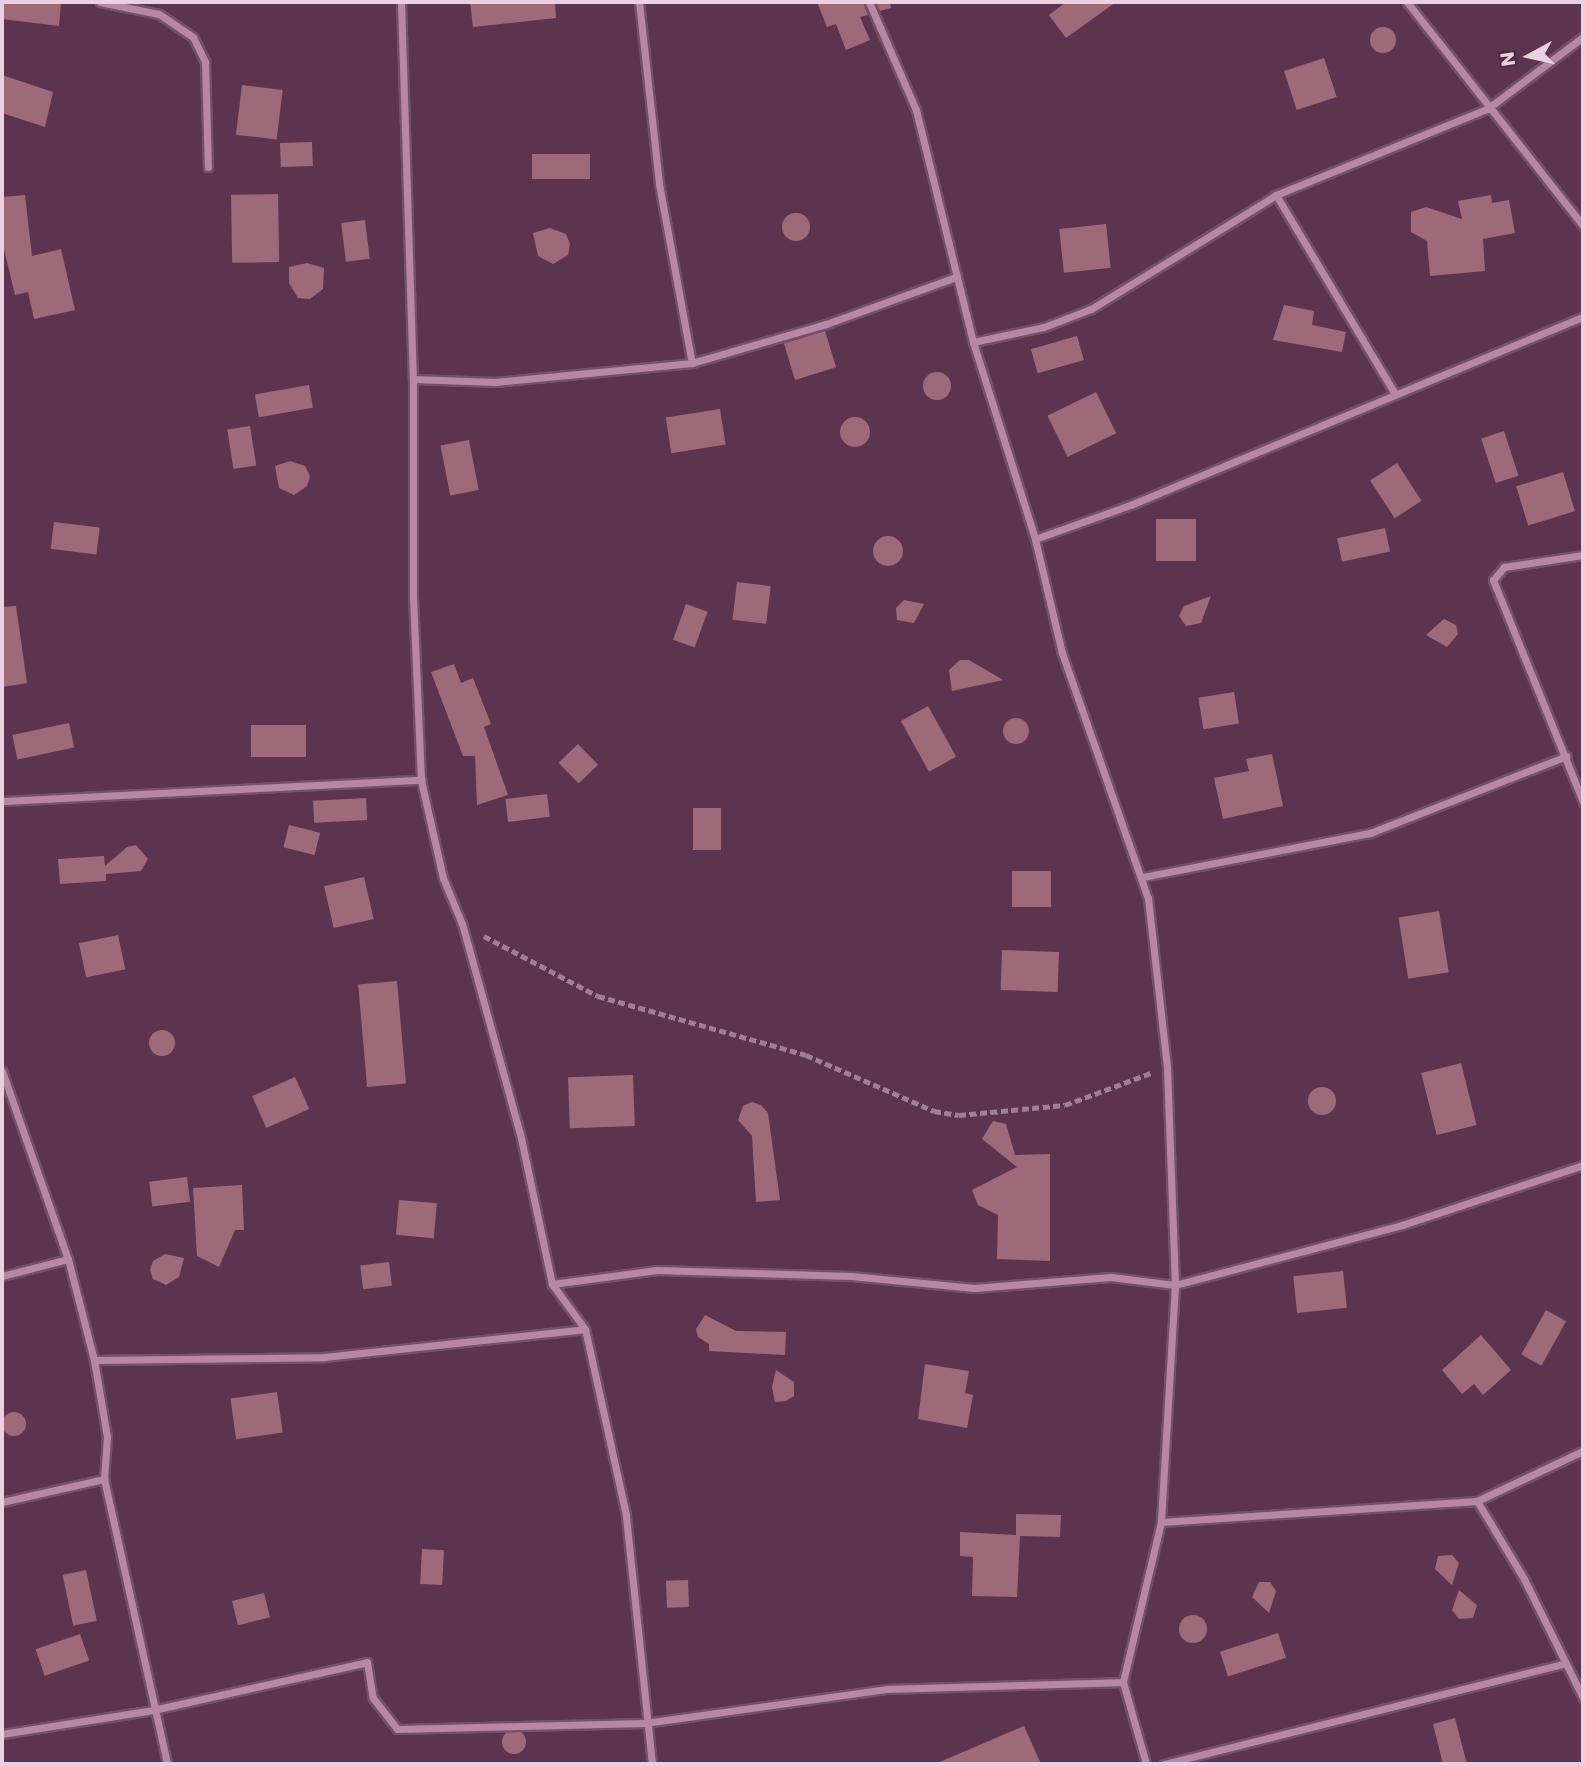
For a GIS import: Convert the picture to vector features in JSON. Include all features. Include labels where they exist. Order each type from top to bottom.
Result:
[{"type":"street","points":[[100,2],[159,13],[193,37],[205,62],[208,167]]},
{"type":"street","points":[[401,2],[413,379],[413,595],[421,780],[443,878],[462,924],[520,1134],[552,1284],[585,1329],[626,1515],[645,1723],[652,1764]]},
{"type":"street","points":[[639,2],[659,184],[692,363]]},
{"type":"street","points":[[869,2],[916,110],[973,342],[1035,539],[1062,653],[1143,877],[1167,1067],[1175,1285],[1161,1522],[1123,1682],[1146,1764]]},
{"type":"street","points":[[1407,2],[1487,109],[1583,226]]},
{"type":"street","points":[[973,342],[1044,327],[1091,309],[1276,195],[1487,109],[1583,37]]},
{"type":"street","points":[[1276,195],[1394,392]]},
{"type":"street","points":[[413,379],[495,382],[692,363],[826,324],[956,277]]},
{"type":"street","points":[[1035,539],[1133,504],[1394,392],[1583,317]]},
{"type":"street","points":[[1583,555],[1504,567],[1493,580],[1583,802]]},
{"type":"street","points":[[1143,877],[1370,834],[1566,756]]},
{"type":"street","points":[[2,801],[421,780]]},
{"type":"street","points":[[2,1071],[68,1259],[94,1360],[107,1437],[104,1479],[167,1764]]},
{"type":"street","points":[[552,1284],[657,1270],[851,1276],[974,1288],[1111,1277],[1175,1285],[1402,1225],[1583,1165]]},
{"type":"street","points":[[2,1276],[68,1259]]},
{"type":"street","points":[[94,1360],[324,1357],[585,1329]]},
{"type":"street","points":[[1161,1522],[1478,1501],[1583,1451]]},
{"type":"street","points":[[2,1502],[104,1479]]},
{"type":"street","points":[[1478,1501],[1583,1698]]},
{"type":"street","points":[[2,1734],[153,1710],[367,1662],[373,1698],[397,1729],[645,1723],[888,1689],[1123,1682]]},
{"type":"street","points":[[1164,1764],[1566,1663]]},
{"type":"path","points":[[462,924],[598,996],[806,1055],[934,1111],[960,1115],[1065,1105],[1167,1067]]},
{"type":"building","points":[[2,2],[61,2],[59,26],[2,19]]},
{"type":"building","points":[[470,2],[555,2],[556,18],[473,27]]},
{"type":"building","points":[[817,2],[863,2],[868,15],[860,17],[870,40],[846,50],[836,24],[827,27]]},
{"type":"building","points":[[876,2],[890,2],[891,8],[880,11]]},
{"type":"building","points":[[1066,2],[1116,2],[1066,38],[1049,15]]},
{"type":"building","points":[[1383,27],[1392,31],[1396,40],[1392,49],[1383,53],[1374,49],[1370,40],[1374,31]]},
{"type":"building","points":[[1324,58],[1337,97],[1297,110],[1284,71]]},
{"type":"building","points":[[2,75],[53,92],[45,127],[2,113]]},
{"type":"building","points":[[242,85],[283,90],[277,140],[236,135]]},
{"type":"building","points":[[312,142],[313,166],[281,167],[280,143]]},
{"type":"building","points":[[532,154],[590,154],[590,179],[532,179]]},
{"type":"building","points":[[278,194],[279,262],[232,263],[231,195]]},
{"type":"building","points":[[25,195],[32,256],[61,249],[75,310],[34,319],[28,292],[15,295],[2,241],[2,197]]},
{"type":"building","points":[[1491,195],[1492,203],[1509,200],[1515,233],[1483,239],[1485,271],[1430,276],[1427,241],[1411,232],[1411,212],[1426,207],[1462,219],[1458,201]]},
{"type":"building","points":[[796,213],[806,217],[810,227],[806,237],[796,241],[786,237],[782,227],[786,217]]},
{"type":"building","points":[[365,220],[370,259],[346,262],[341,223]]},
{"type":"building","points":[[1106,224],[1111,268],[1064,273],[1059,229]]},
{"type":"building","points":[[550,228],[566,234],[570,244],[568,255],[553,264],[538,256],[533,233]]},
{"type":"building","points":[[307,263],[324,268],[323,289],[310,299],[298,298],[289,283],[289,267]]},
{"type":"building","points":[[1284,305],[1314,311],[1312,325],[1346,332],[1342,352],[1273,340]]},
{"type":"building","points":[[825,331],[836,367],[795,380],[784,344]]},
{"type":"building","points":[[1077,336],[1084,360],[1038,373],[1031,349]]},
{"type":"building","points":[[937,372],[947,376],[951,386],[947,396],[937,400],[927,396],[923,386],[927,376]]},
{"type":"building","points":[[309,385],[313,408],[259,417],[255,395]]},
{"type":"building","points":[[1096,392],[1116,433],[1068,457],[1047,416]]},
{"type":"building","points":[[720,409],[726,445],[671,453],[666,418]]},
{"type":"building","points":[[855,417],[866,421],[870,432],[866,443],[855,447],[844,443],[840,432],[844,421]]},
{"type":"building","points":[[250,426],[256,466],[234,469],[227,430]]},
{"type":"building","points":[[1504,431],[1519,476],[1496,483],[1481,438]]},
{"type":"building","points":[[469,440],[479,490],[450,496],[441,446]]},
{"type":"building","points":[[290,461],[305,466],[310,476],[307,486],[294,495],[279,488],[275,466]]},
{"type":"building","points":[[1397,463],[1422,501],[1395,518],[1370,480]]},
{"type":"building","points":[[1563,472],[1575,511],[1528,526],[1516,486]]},
{"type":"building","points":[[1156,519],[1196,519],[1196,561],[1156,561]]},
{"type":"building","points":[[54,522],[100,528],[96,554],[51,549]]},
{"type":"building","points":[[1385,528],[1390,551],[1342,562],[1337,538]]},
{"type":"building","points":[[888,536],[899,540],[903,551],[899,562],[888,566],[877,562],[873,551],[877,540]]},
{"type":"building","points":[[737,582],[771,586],[766,624],[732,620]]},
{"type":"building","points":[[1211,596],[1201,623],[1186,626],[1179,616],[1184,606]]},
{"type":"building","points":[[904,600],[924,604],[914,623],[897,620],[896,608]]},
{"type":"building","points":[[686,604],[708,612],[695,648],[673,640]]},
{"type":"building","points":[[16,606],[27,683],[2,687],[2,607]]},
{"type":"building","points":[[1444,619],[1456,625],[1458,634],[1447,647],[1426,635]]},
{"type":"building","points":[[960,660],[969,660],[1003,680],[952,691],[949,670]]},
{"type":"building","points":[[454,664],[461,683],[473,678],[491,724],[484,727],[508,795],[477,805],[475,756],[463,756],[431,672]]},
{"type":"building","points":[[1234,692],[1239,724],[1203,729],[1198,698]]},
{"type":"building","points":[[928,706],[956,757],[929,772],[901,721]]},
{"type":"building","points":[[1016,718],[1025,722],[1029,731],[1025,740],[1016,744],[1007,740],[1003,731],[1007,722]]},
{"type":"building","points":[[69,723],[74,747],[17,760],[12,735]]},
{"type":"building","points":[[251,725],[306,725],[306,757],[251,757]]},
{"type":"building","points":[[578,744],[598,765],[579,784],[559,763]]},
{"type":"building","points":[[1272,754],[1283,806],[1223,819],[1214,778],[1249,771],[1246,759]]},
{"type":"building","points":[[547,794],[550,817],[508,822],[505,799]]},
{"type":"building","points":[[366,798],[367,820],[314,823],[313,801]]},
{"type":"building","points":[[693,808],[721,808],[721,850],[693,850]]},
{"type":"building","points":[[289,825],[320,833],[314,855],[283,847]]},
{"type":"building","points":[[136,845],[148,859],[141,871],[106,874],[106,881],[60,884],[58,859],[104,856],[105,866],[127,847]]},
{"type":"building","points":[[1012,871],[1051,871],[1051,907],[1012,907]]},
{"type":"building","points":[[364,877],[374,919],[334,928],[324,886]]},
{"type":"building","points":[[1439,911],[1449,972],[1408,979],[1399,917]]},
{"type":"building","points":[[118,935],[125,969],[86,978],[79,943]]},
{"type":"building","points":[[1002,950],[1059,952],[1058,992],[1001,990]]},
{"type":"building","points":[[397,981],[406,1084],[367,1087],[358,984]]},
{"type":"building","points":[[162,1030],[171,1034],[175,1043],[171,1052],[162,1056],[153,1052],[149,1043],[153,1034]]},
{"type":"building","points":[[1461,1063],[1476,1125],[1437,1135],[1421,1073]]},
{"type":"building","points":[[633,1075],[635,1126],[570,1128],[568,1077]]},
{"type":"building","points":[[295,1077],[309,1109],[266,1128],[252,1096]]},
{"type":"building","points":[[1322,1087],[1332,1091],[1336,1101],[1332,1111],[1322,1115],[1312,1111],[1308,1101],[1312,1091]]},
{"type":"building","points":[[752,1102],[761,1105],[768,1113],[780,1200],[756,1202],[752,1136],[738,1120],[743,1106]]},
{"type":"building","points":[[993,1121],[1006,1124],[1015,1155],[1050,1154],[1050,1261],[997,1259],[998,1215],[978,1205],[972,1190],[1017,1167],[982,1139]]},
{"type":"building","points":[[187,1177],[190,1202],[152,1206],[149,1182]]},
{"type":"building","points":[[242,1185],[244,1230],[235,1230],[219,1267],[197,1256],[193,1188]]},
{"type":"building","points":[[399,1200],[437,1203],[434,1238],[396,1235]]},
{"type":"building","points":[[165,1254],[184,1258],[179,1277],[166,1285],[153,1279],[150,1270],[153,1261]]},
{"type":"building","points":[[389,1262],[392,1286],[363,1289],[360,1266]]},
{"type":"building","points":[[1343,1271],[1347,1308],[1297,1313],[1293,1276]]},
{"type":"building","points":[[1546,1310],[1566,1321],[1541,1366],[1521,1355]]},
{"type":"building","points":[[705,1315],[736,1331],[786,1332],[785,1355],[709,1351],[709,1344],[698,1337],[696,1329]]},
{"type":"building","points":[[1481,1335],[1511,1370],[1483,1395],[1474,1384],[1462,1394],[1442,1370]]},
{"type":"building","points":[[925,1364],[969,1371],[965,1393],[973,1395],[967,1428],[918,1419]]},
{"type":"building","points":[[776,1370],[794,1382],[794,1396],[786,1401],[775,1402],[772,1387]]},
{"type":"building","points":[[277,1392],[283,1433],[236,1439],[230,1399]]},
{"type":"building","points":[[14,1412],[25,1419],[26,1424],[19,1435],[14,1436],[3,1429],[2,1424],[9,1413]]},
{"type":"building","points":[[1016,1514],[1061,1515],[1060,1537],[1020,1536],[1017,1597],[972,1596],[973,1557],[960,1556],[960,1532],[1016,1535]]},
{"type":"building","points":[[422,1549],[444,1550],[442,1585],[420,1584]]},
{"type":"building","points":[[1452,1555],[1459,1563],[1452,1585],[1435,1569],[1438,1556]]},
{"type":"building","points":[[86,1570],[97,1621],[73,1626],[63,1575]]},
{"type":"building","points":[[688,1580],[689,1607],[667,1608],[666,1581]]},
{"type":"building","points":[[1259,1582],[1270,1582],[1276,1591],[1269,1613],[1252,1597]]},
{"type":"building","points":[[1459,1590],[1477,1605],[1473,1618],[1459,1619],[1452,1610]]},
{"type":"building","points":[[264,1593],[270,1617],[238,1625],[232,1601]]},
{"type":"building","points":[[1193,1615],[1203,1619],[1207,1629],[1203,1639],[1193,1643],[1183,1639],[1179,1629],[1183,1619]]},
{"type":"building","points":[[1278,1633],[1286,1658],[1228,1677],[1220,1652]]},
{"type":"building","points":[[80,1634],[89,1660],[45,1676],[36,1649]]},
{"type":"building","points":[[1455,1718],[1467,1764],[1443,1764],[1433,1724]]},
{"type":"building","points":[[1024,1726],[1041,1764],[935,1764]]},
{"type":"building","points":[[514,1730],[522,1734],[526,1742],[522,1750],[514,1754],[506,1750],[502,1742],[506,1734]]}]
